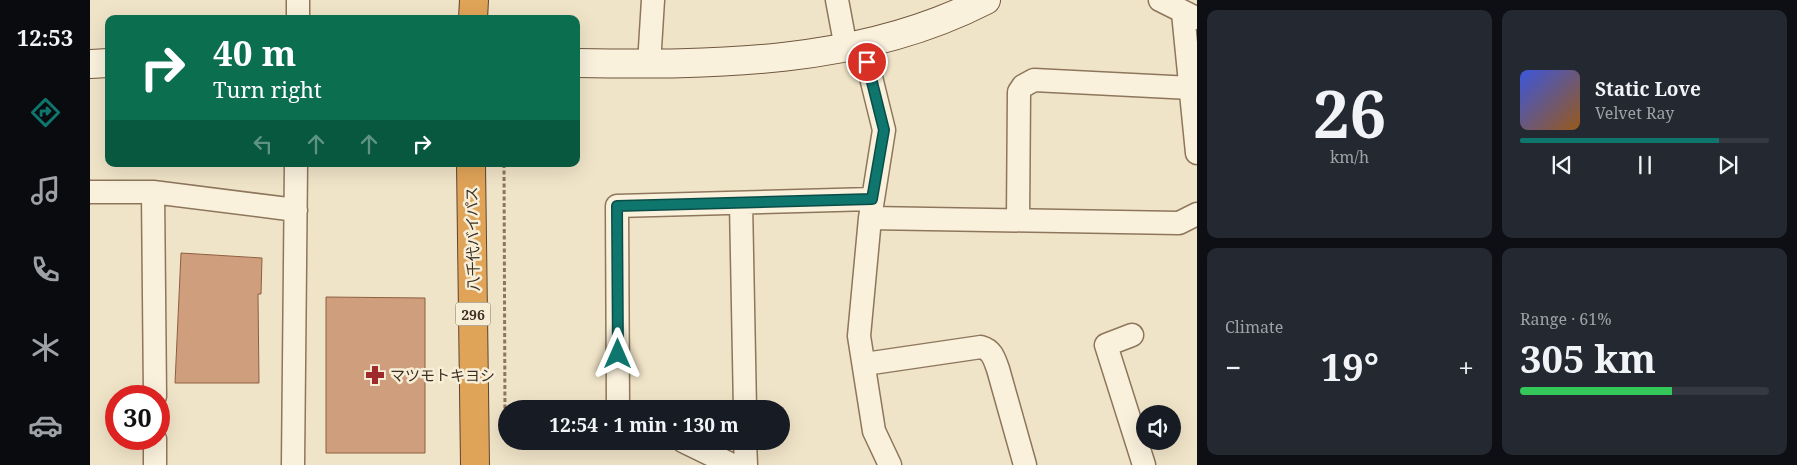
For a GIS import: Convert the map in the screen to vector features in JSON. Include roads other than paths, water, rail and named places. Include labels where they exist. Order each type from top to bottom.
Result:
[{"type":"highway","points":[[472,15],[474,0]]},
{"type":"highway","name":"八千代バイパス","points":[[471,167],[476,465]]},
{"type":"street","points":[[298,0],[298,15]]},
{"type":"street","points":[[650,64],[653,0]]},
{"type":"street","points":[[837,0],[884,130],[871,208],[859,336],[865,364],[874,431],[890,465]]},
{"type":"street","points":[[580,63],[650,64],[790,56],[854,46],[919,28],[986,0]]},
{"type":"street","points":[[1160,0],[1190,16],[1191,88],[1197,153]]},
{"type":"street","points":[[90,64],[105,63]]},
{"type":"street","points":[[1018,220],[1019,92],[1022,86],[1034,80],[1191,88]]},
{"type":"street","points":[[293,465],[296,167]]},
{"type":"street","points":[[90,192],[153,192],[296,210]]},
{"type":"street","points":[[153,192],[155,385]]},
{"type":"street","points":[[740,203],[745,400]]},
{"type":"street","points":[[618,400],[617,206],[740,203],[871,208],[1018,220],[1179,223],[1197,214]]},
{"type":"street","points":[[1132,334],[1106,345],[1144,465]]},
{"type":"street","points":[[865,364],[981,347],[987,349],[994,355],[1024,465]]},
{"type":"street","points":[[155,450],[155,465]]},
{"type":"street","points":[[701,450],[732,465]]},
{"type":"street","points":[[745,450],[746,465]]},
{"type":"place","name":"マツモトキヨシ","points":[[375,375]]}]
